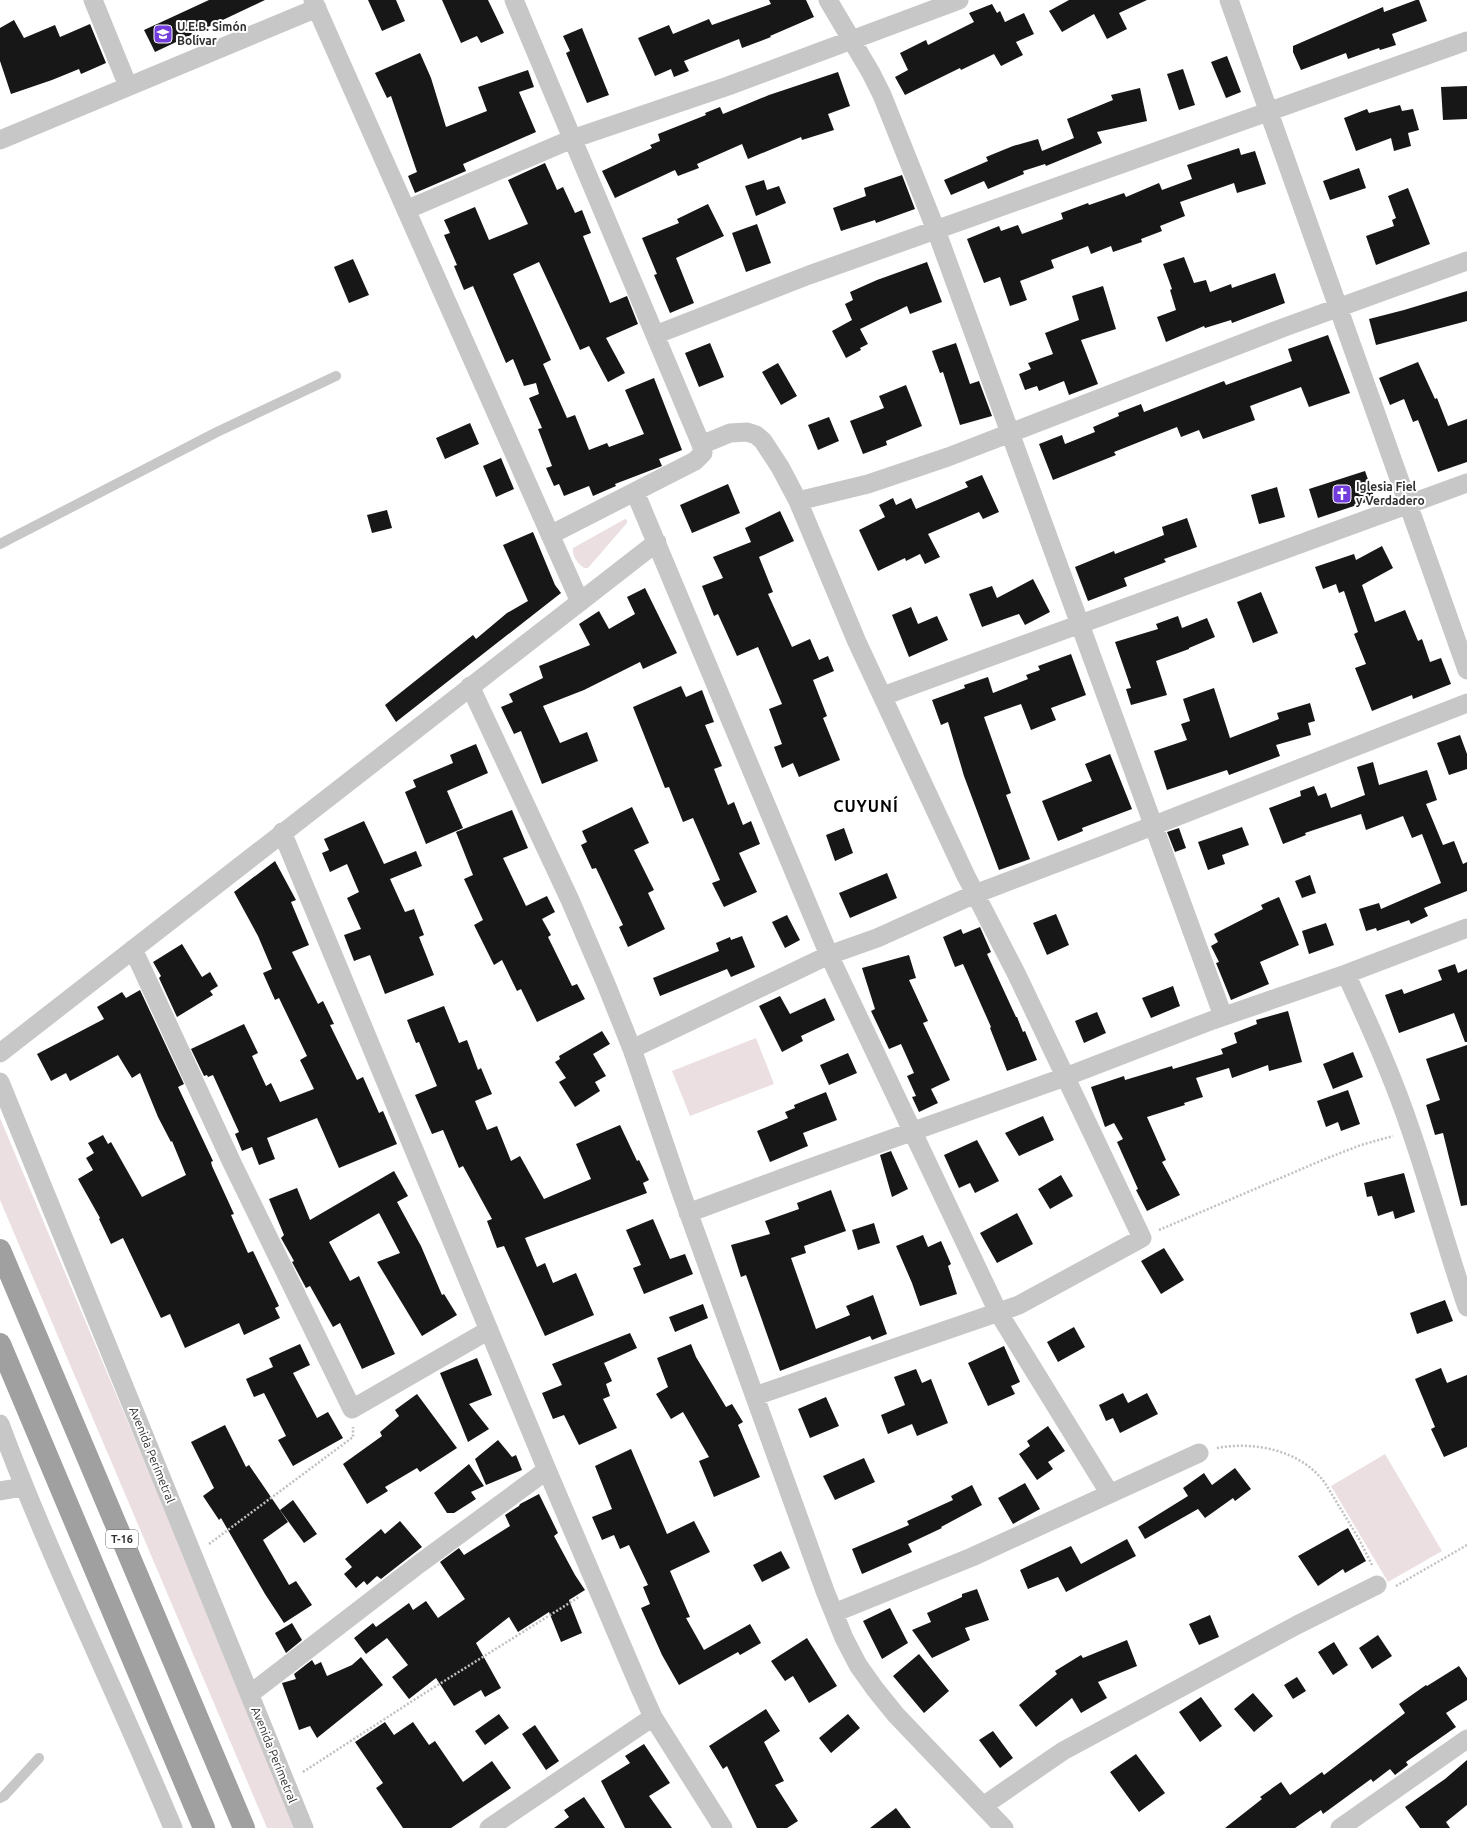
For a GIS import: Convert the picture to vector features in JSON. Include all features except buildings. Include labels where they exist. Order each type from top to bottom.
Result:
[{"type":"highway","name":"T-16","points":[[0,1250],[244,1828]]},
{"type":"highway","points":[[0,1344],[204,1828]]},
{"type":"street","points":[[93,0],[128,86]]},
{"type":"street","points":[[514,0],[701,445],[703,453],[695,461],[550,535]]},
{"type":"street","points":[[828,0],[882,95],[936,230],[1152,826],[1223,1016]]},
{"type":"street","points":[[406,210],[572,139],[728,86],[959,0]]},
{"type":"street","points":[[1229,0],[1467,670]]},
{"type":"street","points":[[0,140],[315,4],[580,602]]},
{"type":"street","points":[[655,335],[809,275],[1467,41]]},
{"type":"street","points":[[798,501],[868,484],[1009,434],[1339,307],[1467,261]]},
{"type":"street","points":[[701,445],[730,433],[747,432],[756,435],[772,453],[798,501],[857,642],[965,874],[1017,975],[1142,1238],[1019,1305],[755,1396]]},
{"type":"street","points":[[883,696],[1467,482]]},
{"type":"street","points":[[635,492],[829,955],[998,1312],[1110,1494]]},
{"type":"street","points":[[0,1053],[282,832],[657,542]]},
{"type":"street","points":[[470,686],[570,900],[632,1049],[688,1213],[834,1613],[858,1665],[875,1690],[896,1714],[1004,1828]]},
{"type":"street","points":[[632,1049],[829,955],[877,938],[975,894],[1467,703]]},
{"type":"street","points":[[282,832],[547,1470],[654,1717],[723,1828]]},
{"type":"street","points":[[688,1213],[913,1132],[1223,1016],[1346,974],[1467,928]]},
{"type":"street","points":[[134,949],[234,1165],[352,1409],[489,1330]]},
{"type":"street","points":[[1346,974],[1377,1039],[1411,1132],[1447,1249],[1467,1307]]},
{"type":"street","name":"Avenida Perimetral","points":[[0,1082],[304,1828]]},
{"type":"street","points":[[0,1424],[24,1487],[146,1763],[173,1828]]},
{"type":"street","points":[[834,1613],[972,1557],[1199,1453]]},
{"type":"street","points":[[250,1694],[413,1568],[547,1470]]},
{"type":"street","points":[[0,1491],[24,1487]]},
{"type":"street","points":[[983,1806],[1063,1751],[1276,1636],[1377,1585]]},
{"type":"street","points":[[489,1828],[654,1717]]},
{"type":"street","points":[[1340,1828],[1467,1739]]},
{"type":"lane","points":[[0,544],[217,432],[336,376]]},
{"type":"lane","points":[[0,1798],[4,1796],[39,1758]]},
{"type":"path","points":[[1142,1238],[1177,1221],[1325,1159],[1361,1145],[1411,1132]]},
{"type":"path","points":[[193,1556],[353,1437],[352,1409]]},
{"type":"path","points":[[1199,1453],[1229,1445],[1261,1446],[1278,1451],[1311,1468],[1325,1483],[1359,1539],[1375,1570],[1377,1585],[1388,1588],[1398,1585],[1467,1545]]},
{"type":"path","points":[[286,1783],[417,1698],[597,1586]]},
{"type":"shaded area","points":[[625,519],[627,520],[627,523],[588,568],[584,568],[576,560],[574,557],[573,548]]},
{"type":"shaded area","points":[[756,1038],[774,1084],[690,1116],[672,1071]]},
{"type":"shaded area","points":[[0,1118],[297,1828],[267,1828],[0,1200]]},
{"type":"shaded area","points":[[1385,1454],[1442,1551],[1388,1582],[1331,1486]]},
{"type":"place","name":"U.E.B. Simón Bolívar","points":[[163,34]]},
{"type":"place","name":"Iglesia Fiel y Verdadero","points":[[1342,494]]},
{"type":"district","name":"CUYUNÍ","points":[[866,806]]}]
